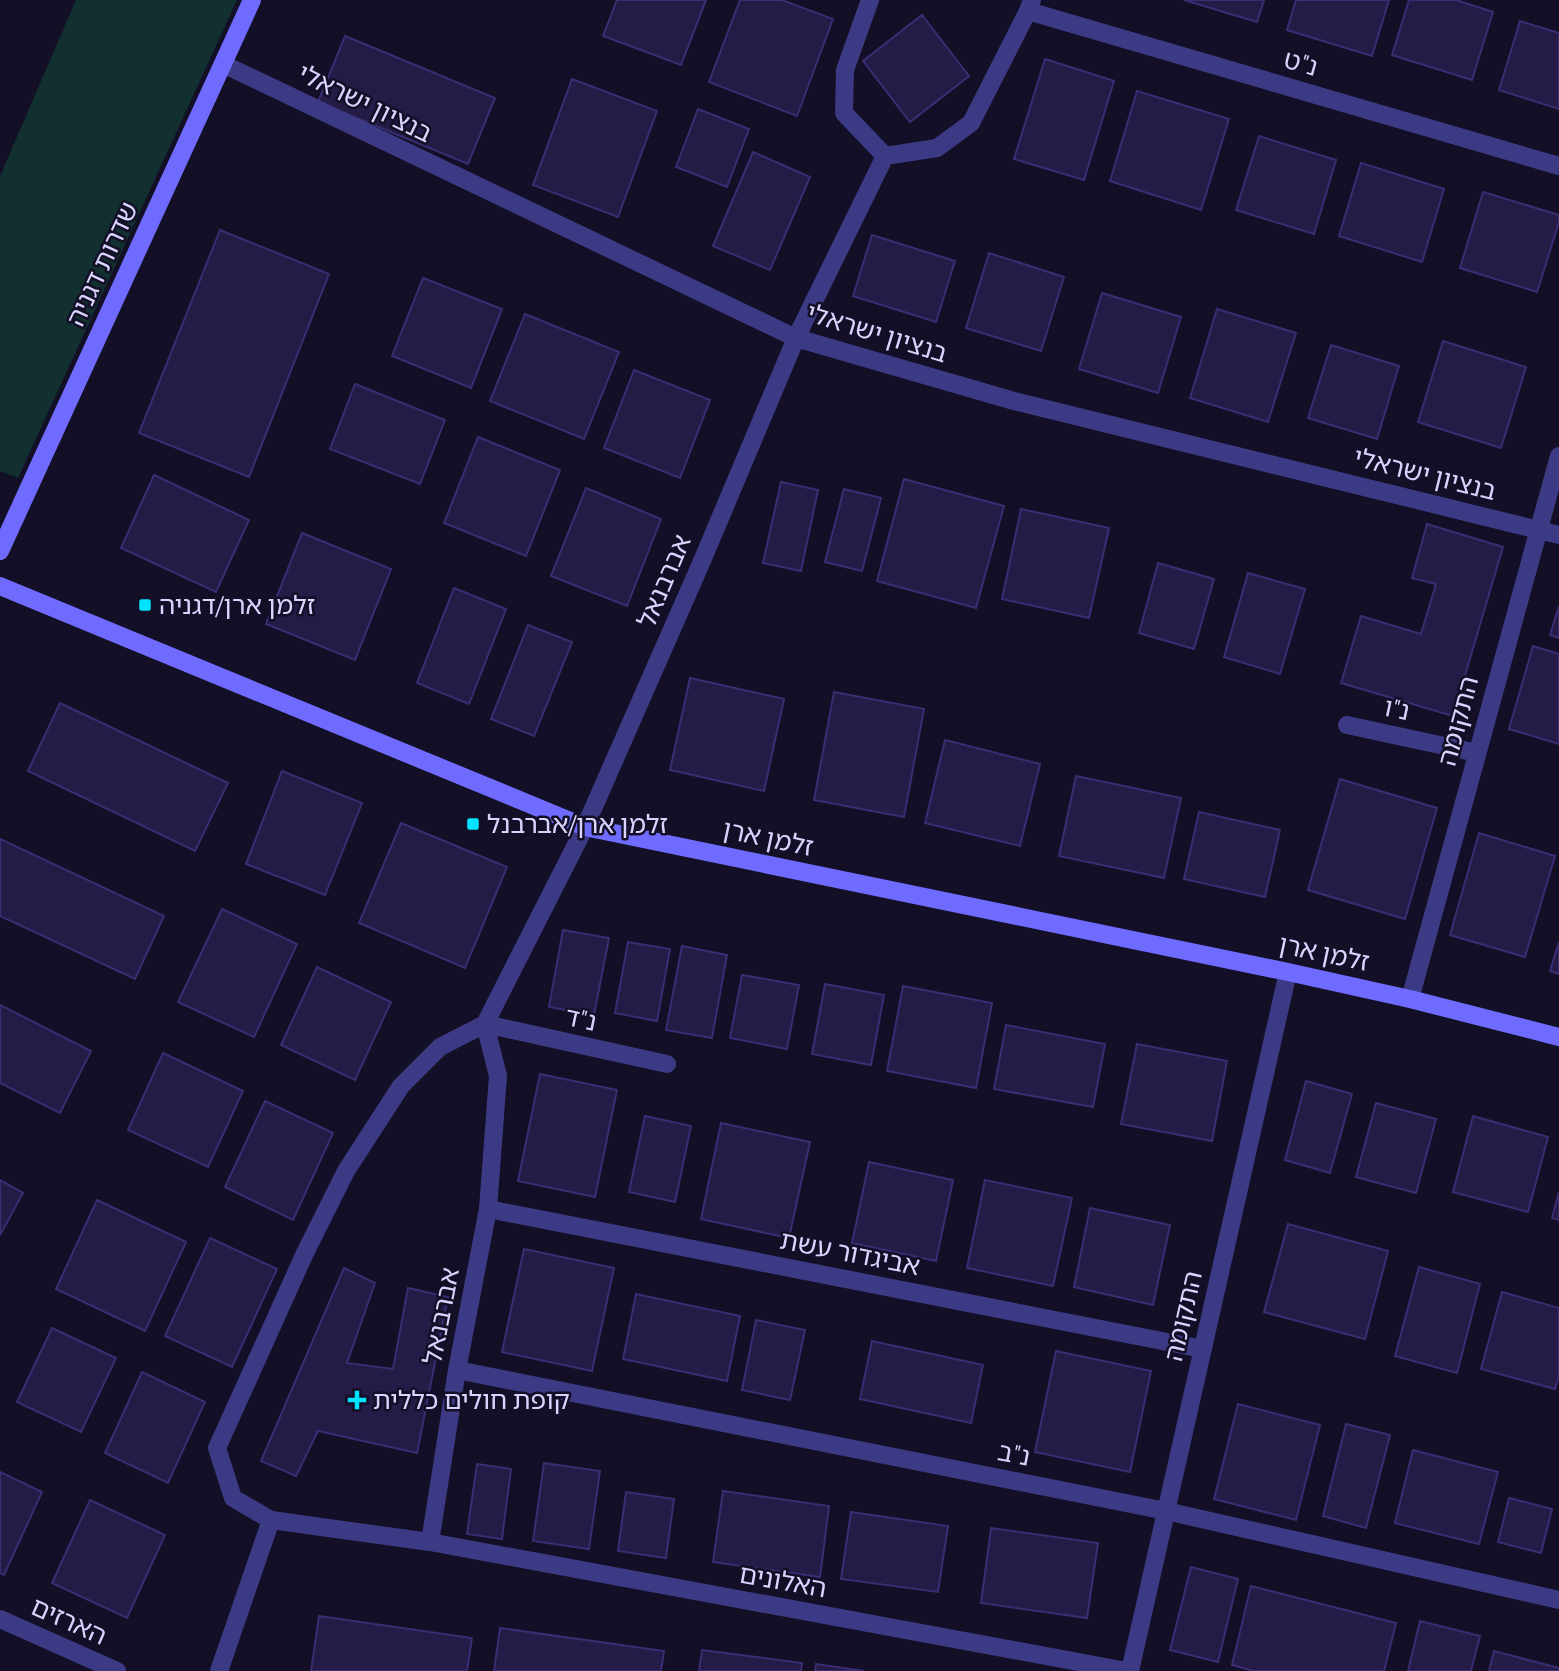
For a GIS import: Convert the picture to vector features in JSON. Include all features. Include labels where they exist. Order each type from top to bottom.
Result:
[{"type":"street","name":"שדרות דגניה","points":[[0,551],[252,0]]},
{"type":"street","points":[[870,0],[845,71],[844,113],[885,156],[937,148],[971,122],[1030,6]]},
{"type":"street","name":"נ\"ט","points":[[1030,6],[1559,166]]},
{"type":"street","name":"בנציון ישראלי","points":[[223,64],[796,338],[1014,401],[1559,535]]},
{"type":"street","name":"אברבנאל","points":[[430,1542],[457,1370],[488,1209],[498,1076],[485,1024],[585,827],[796,338],[885,156]]},
{"type":"street","name":"התקומה","points":[[1410,999],[1559,456]]},
{"type":"street","name":"זלמן ארן","points":[[0,586],[585,827],[1288,972],[1410,999],[1559,1037]]},
{"type":"street","name":"נ\"ו","points":[[1348,725],[1477,753]]},
{"type":"street","name":"התקומה","points":[[1129,1671],[1288,972]]},
{"type":"street","points":[[430,1542],[271,1520],[233,1498],[217,1448],[304,1253],[346,1171],[401,1086],[440,1047],[485,1024]]},
{"type":"street","name":"נ\"ד","points":[[485,1024],[667,1064]]},
{"type":"street","name":"אביגדור עשת","points":[[488,1209],[1203,1349]]},
{"type":"street","name":"נ\"ב","points":[[457,1370],[1166,1511],[1559,1600]]},
{"type":"street","points":[[219,1671],[271,1520]]},
{"type":"street","name":"האלונים","points":[[430,1542],[1129,1671]]},
{"type":"street","name":"הארזים","points":[[0,1619],[117,1671]]},
{"type":"green space","points":[[76,0],[237,0],[18,478],[0,471],[0,176]]},
{"type":"building","points":[[617,0],[706,0],[681,65],[603,36]]},
{"type":"building","points":[[740,0],[782,0],[833,19],[797,116],[709,82]]},
{"type":"building","points":[[1184,0],[1264,0],[1257,22]]},
{"type":"building","points":[[1296,0],[1389,0],[1372,56],[1287,30]]},
{"type":"building","points":[[1409,0],[1456,0],[1493,12],[1472,80],[1392,55]]},
{"type":"building","points":[[922,15],[969,76],[910,122],[863,61]]},
{"type":"building","points":[[1520,21],[1559,33],[1559,109],[1499,90]]},
{"type":"building","points":[[345,36],[495,98],[468,164],[318,102]]},
{"type":"building","points":[[1045,59],[1114,81],[1084,180],[1014,159]]},
{"type":"building","points":[[572,79],[657,111],[618,217],[533,185]]},
{"type":"building","points":[[1137,91],[1229,119],[1201,210],[1110,181]]},
{"type":"building","points":[[698,109],[749,129],[727,187],[676,167]]},
{"type":"building","points":[[1259,136],[1336,160],[1314,234],[1236,210]]},
{"type":"building","points":[[753,152],[810,177],[770,270],[713,246]]},
{"type":"building","points":[[1361,163],[1444,189],[1422,262],[1339,236]]},
{"type":"building","points":[[1483,192],[1559,215],[1537,292],[1460,268]]},
{"type":"building","points":[[220,230],[329,274],[249,477],[139,433]]},
{"type":"building","points":[[872,235],[955,261],[936,322],[853,296]]},
{"type":"building","points":[[989,253],[1064,277],[1041,351],[966,328]]},
{"type":"building","points":[[423,278],[502,309],[471,388],[392,356]]},
{"type":"building","points":[[1102,293],[1181,317],[1158,393],[1079,369]]},
{"type":"building","points":[[1217,309],[1296,333],[1268,422],[1190,398]]},
{"type":"building","points":[[525,314],[619,352],[584,439],[490,401]]},
{"type":"building","points":[[1443,341],[1526,367],[1501,448],[1418,422]]},
{"type":"building","points":[[1331,345],[1399,366],[1377,439],[1308,418]]},
{"type":"building","points":[[634,370],[710,400],[680,478],[604,448]]},
{"type":"building","points":[[355,384],[445,420],[420,484],[330,449]]},
{"type":"building","points":[[478,437],[560,470],[526,556],[444,523]]},
{"type":"building","points":[[154,475],[249,520],[216,592],[121,548]]},
{"type":"building","points":[[904,479],[1004,506],[976,608],[877,581]]},
{"type":"building","points":[[781,482],[818,490],[801,571],[763,563]]},
{"type":"building","points":[[586,488],[661,519],[627,606],[551,576]]},
{"type":"building","points":[[844,489],[881,498],[862,571],[825,562]]},
{"type":"building","points":[[1021,509],[1109,528],[1089,618],[1002,599]]},
{"type":"building","points":[[1427,524],[1503,547],[1453,716],[1341,683],[1361,616],[1421,634],[1436,584],[1412,578]]},
{"type":"building","points":[[302,533],[391,569],[355,660],[266,624]]},
{"type":"building","points":[[1158,563],[1214,579],[1194,649],[1139,633]]},
{"type":"building","points":[[1248,573],[1305,589],[1280,674],[1224,657]]},
{"type":"building","points":[[454,588],[506,609],[469,704],[417,683]]},
{"type":"building","points":[[1559,606],[1559,638],[1550,635]]},
{"type":"building","points":[[528,625],[572,642],[534,736],[491,719]]},
{"type":"building","points":[[1533,646],[1559,654],[1559,744],[1509,729]]},
{"type":"building","points":[[690,678],[784,699],[764,791],[670,770]]},
{"type":"building","points":[[834,692],[924,709],[904,817],[814,800]]},
{"type":"building","points":[[60,703],[228,783],[195,851],[28,771]]},
{"type":"building","points":[[945,740],[1040,764],[1020,846],[925,823]]},
{"type":"building","points":[[282,771],[362,803],[325,895],[246,864]]},
{"type":"building","points":[[1076,776],[1181,798],[1164,878],[1059,856]]},
{"type":"building","points":[[1340,779],[1437,808],[1405,919],[1308,890]]},
{"type":"building","points":[[1199,812],[1280,830],[1265,897],[1184,879]]},
{"type":"building","points":[[401,823],[507,867],[465,968],[359,923]]},
{"type":"building","points":[[1479,833],[1555,856],[1525,957],[1450,935]]},
{"type":"building","points":[[0,839],[164,916],[135,979],[0,916]]},
{"type":"building","points":[[222,909],[297,944],[254,1037],[178,1002]]},
{"type":"building","points":[[563,930],[609,938],[594,1015],[549,1007]]},
{"type":"building","points":[[628,942],[670,949],[657,1021],[615,1013]]},
{"type":"building","points":[[1559,942],[1559,974],[1550,971]]},
{"type":"building","points":[[682,946],[727,955],[712,1038],[666,1030]]},
{"type":"building","points":[[317,967],[391,1002],[355,1080],[281,1045]]},
{"type":"building","points":[[742,975],[799,985],[787,1049],[730,1038]]},
{"type":"building","points":[[825,984],[884,995],[871,1065],[812,1054]]},
{"type":"building","points":[[903,986],[992,1003],[976,1088],[887,1071]]},
{"type":"building","points":[[0,1005],[91,1051],[60,1113],[0,1083]]},
{"type":"building","points":[[1006,1025],[1105,1044],[1093,1107],[994,1089]]},
{"type":"building","points":[[1137,1044],[1227,1061],[1212,1141],[1121,1124]]},
{"type":"building","points":[[163,1053],[243,1091],[208,1167],[128,1130]]},
{"type":"building","points":[[540,1074],[617,1090],[595,1197],[518,1181]]},
{"type":"building","points":[[1306,1081],[1352,1094],[1330,1173],[1285,1160]]},
{"type":"building","points":[[265,1101],[333,1133],[293,1220],[225,1187]]},
{"type":"building","points":[[1376,1103],[1436,1119],[1416,1193],[1356,1177]]},
{"type":"building","points":[[645,1116],[691,1126],[675,1202],[629,1192]]},
{"type":"building","points":[[1473,1116],[1548,1137],[1528,1212],[1453,1192]]},
{"type":"building","points":[[721,1123],[810,1142],[789,1238],[701,1219]]},
{"type":"building","points":[[869,1162],[953,1180],[936,1261],[852,1243]]},
{"type":"building","points":[[0,1180],[23,1193],[0,1235]]},
{"type":"building","points":[[985,1180],[1072,1198],[1053,1286],[967,1268]]},
{"type":"building","points":[[1559,1192],[1559,1220],[1552,1218]]},
{"type":"building","points":[[97,1200],[186,1242],[145,1331],[56,1289]]},
{"type":"building","points":[[1090,1208],[1170,1225],[1153,1305],[1074,1287]]},
{"type":"building","points":[[1288,1224],[1388,1251],[1365,1339],[1264,1312]]},
{"type":"building","points":[[210,1238],[277,1269],[232,1367],[165,1336]]},
{"type":"building","points":[[524,1249],[614,1268],[592,1371],[502,1352]]},
{"type":"building","points":[[1419,1267],[1480,1284],[1457,1373],[1395,1356]]},
{"type":"building","name":"קופת חולים כללית","points":[[344,1268],[375,1283],[347,1363],[393,1369],[408,1288],[448,1297],[417,1453],[318,1431],[296,1476],[261,1461]]},
{"type":"building","points":[[1502,1292],[1559,1308],[1559,1376],[1555,1389],[1481,1369]]},
{"type":"building","points":[[636,1294],[740,1316],[727,1381],[623,1359]]},
{"type":"building","points":[[756,1320],[805,1330],[790,1400],[742,1390]]},
{"type":"building","points":[[52,1328],[116,1358],[81,1432],[17,1402]]},
{"type":"building","points":[[872,1341],[983,1365],[971,1423],[860,1399]]},
{"type":"building","points":[[1056,1351],[1151,1371],[1130,1472],[1035,1452]]},
{"type":"building","points":[[142,1372],[205,1402],[168,1483],[105,1453]]},
{"type":"building","points":[[1238,1404],[1320,1425],[1296,1520],[1214,1499]]},
{"type":"building","points":[[1346,1424],[1390,1435],[1366,1528],[1323,1516]]},
{"type":"building","points":[[1413,1450],[1498,1472],[1479,1544],[1395,1523]]},
{"type":"building","points":[[544,1463],[600,1471],[589,1549],[533,1541]]},
{"type":"building","points":[[477,1464],[511,1469],[502,1539],[467,1534]]},
{"type":"building","points":[[0,1472],[42,1492],[4,1575],[0,1573]]},
{"type":"building","points":[[723,1491],[829,1506],[820,1577],[713,1562]]},
{"type":"building","points":[[626,1492],[674,1499],[666,1558],[618,1551]]},
{"type":"building","points":[[1509,1498],[1552,1509],[1541,1553],[1498,1542]]},
{"type":"building","points":[[90,1500],[165,1535],[127,1618],[52,1583]]},
{"type":"building","points":[[851,1512],[948,1526],[938,1592],[841,1579]]},
{"type":"building","points":[[991,1528],[1098,1543],[1087,1618],[981,1603]]},
{"type":"building","points":[[1191,1567],[1238,1579],[1218,1662],[1170,1650]]},
{"type":"building","points":[[1251,1586],[1396,1623],[1384,1671],[1254,1671],[1232,1665]]},
{"type":"building","points":[[319,1616],[472,1638],[467,1671],[311,1671]]},
{"type":"building","points":[[1420,1621],[1480,1636],[1471,1671],[1408,1671]]},
{"type":"building","points":[[500,1628],[664,1651],[661,1671],[494,1671]]},
{"type":"building","points":[[702,1650],[802,1663],[801,1671],[699,1671]]},
{"type":"building","points":[[1494,1651],[1559,1668],[1558,1671],[1489,1671]]},
{"type":"building","points":[[816,1664],[864,1671],[815,1671]]},
{"type":"place","name":"זלמן ארן/דגניה","points":[[145,605]]},
{"type":"place","name":"זלמן ארן/אברבנל","points":[[473,824]]},
{"type":"place","name":"קופת חולים כללית","points":[[357,1400]]}]
